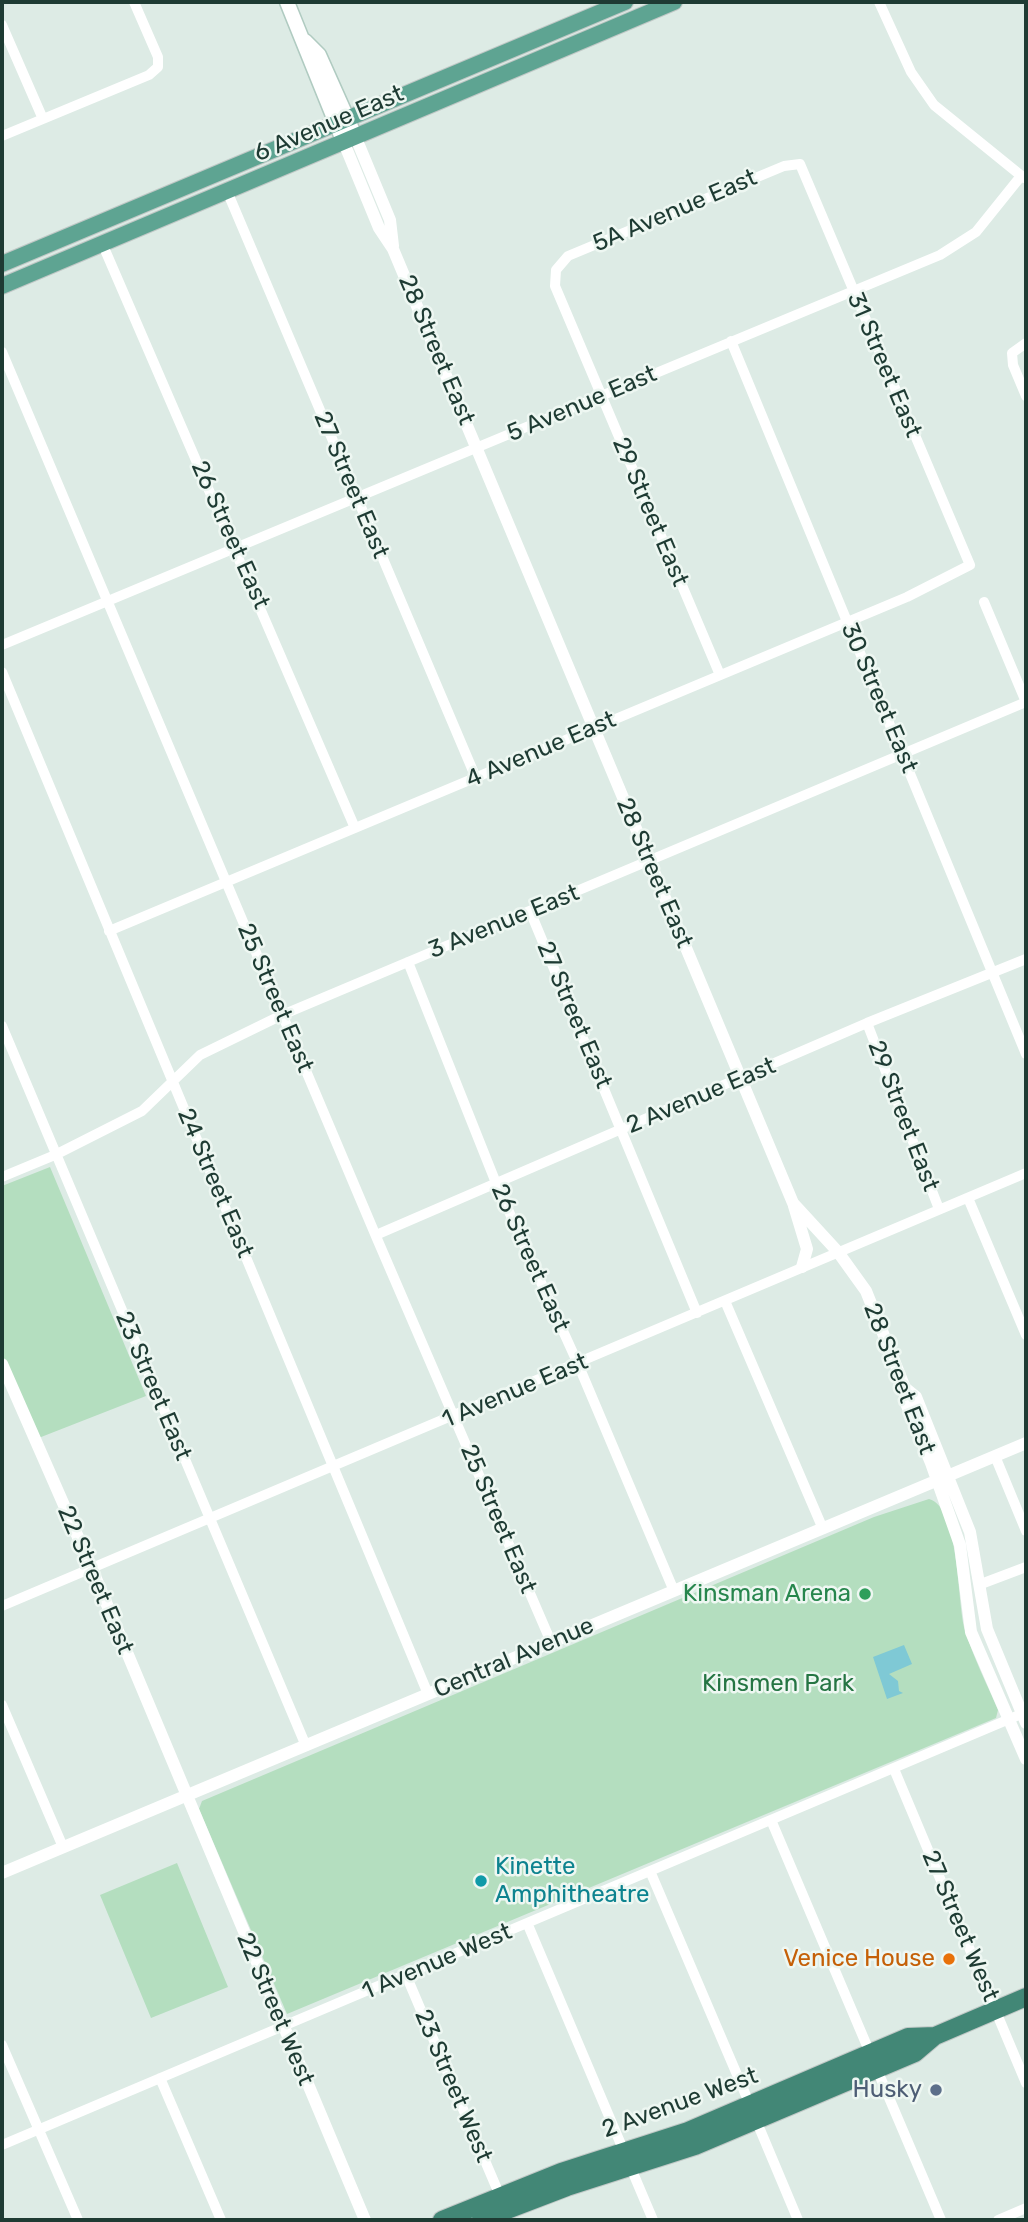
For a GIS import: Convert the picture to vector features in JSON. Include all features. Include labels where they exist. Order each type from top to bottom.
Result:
[{"type":"highway","name":"2 Avenue West","points":[[481,2220],[688,2131],[753,2113],[873,2062],[908,2037],[935,2036],[1026,1997]]},
{"type":"highway","name":"2 Avenue West","points":[[442,2220],[505,2209]]},
{"type":"main road","name":"28 Street East","points":[[287,2],[304,40],[319,55],[350,141]]},
{"type":"main road","name":"6 Avenue East","points":[[2,264],[625,2]]},
{"type":"main road","name":"6 Avenue East","points":[[2,286],[674,2]]},
{"type":"street","points":[[2,136],[149,75],[158,67],[158,57],[134,2]]},
{"type":"street","points":[[879,2],[911,72],[934,106],[1023,178]]},
{"type":"street","points":[[2,25],[43,119]]},
{"type":"street","name":"28 Street East","points":[[350,141],[379,228],[393,250],[477,447],[793,1203],[838,1252],[866,1291],[905,1388],[905,1401],[942,1478]]},
{"type":"street","name":"5A Avenue East","points":[[556,270],[568,256],[784,166],[800,164]]},
{"type":"street","name":"31 Street East","points":[[800,164],[970,565]]},
{"type":"street","name":"5 Avenue East","points":[[2,645],[940,255],[976,232],[1023,178]]},
{"type":"street","name":"27 Street East","points":[[227,191],[476,778]]},
{"type":"street","name":"26 Street East","points":[[102,243],[236,547],[355,828]]},
{"type":"street","name":"29 Street East","points":[[556,270],[555,286],[720,675]]},
{"type":"street","name":"30 Street East","points":[[732,341],[1026,1054]]},
{"type":"street","points":[[1026,343],[1012,353],[1026,396]]},
{"type":"street","name":"25 Street East","points":[[2,352],[551,1642]]},
{"type":"street","name":"4 Avenue East","points":[[109,931],[907,597],[970,565]]},
{"type":"street","points":[[984,602],[1026,702]]},
{"type":"street","name":"24 Street East","points":[[2,672],[428,1694]]},
{"type":"street","name":"3 Avenue East","points":[[2,1177],[55,1155],[142,1111],[200,1055],[282,1015],[1026,702]]},
{"type":"street","name":"27 Street East","points":[[530,911],[697,1313]]},
{"type":"street","name":"2 Avenue East","points":[[376,1235],[867,1023],[1026,960]]},
{"type":"street","name":"26 Street East","points":[[408,962],[496,1182],[578,1364],[674,1591]]},
{"type":"street","name":"29 Street East","points":[[867,1023],[939,1209]]},
{"type":"street","name":"23 Street East","points":[[2,1027],[306,1746]]},
{"type":"street","name":"1 Avenue East","points":[[2,1606],[1026,1173]]},
{"type":"street","name":"29 Street East","points":[[968,1198],[1026,1335]]},
{"type":"street","points":[[793,1203],[807,1250],[802,1268]]},
{"type":"street","points":[[725,1301],[822,1529]]},
{"type":"street","name":"22 Street East","points":[[2,1363],[92,1569],[186,1797]]},
{"type":"street","name":"Central Avenue","points":[[2,1873],[1026,1443]]},
{"type":"street","points":[[995,1456],[1026,1531]]},
{"type":"street","points":[[942,1478],[970,1532],[987,1629],[1025,1716]]},
{"type":"street","points":[[942,1478],[960,1545],[971,1632],[1026,1759]]},
{"type":"street","points":[[981,1584],[1026,1567]]},
{"type":"street","points":[[2,1704],[63,1847]]},
{"type":"street","name":"1 Avenue West","points":[[2,2145],[1009,1720],[1025,1716]]},
{"type":"street","name":"27 Street West","points":[[894,1769],[1026,2083]]},
{"type":"street","name":"22 Street West","points":[[186,1797],[365,2220]]},
{"type":"street","points":[[771,1820],[941,2220]]},
{"type":"street","points":[[650,1871],[798,2220]]},
{"type":"street","points":[[528,1924],[653,2220]]},
{"type":"street","name":"23 Street West","points":[[406,1975],[505,2209]]},
{"type":"street","points":[[2,2045],[78,2220]]},
{"type":"street","points":[[160,2078],[221,2220]]},
{"type":"street","points":[[998,2220],[1026,2208]]},
{"type":"green space","points":[[50,1167],[146,1396],[36,1439],[2,1359],[2,1186]]},
{"type":"green space","name":"Kinsmen Park","points":[[929,1499],[939,1506],[947,1519],[956,1558],[965,1630],[998,1710],[996,1718],[287,2014],[199,1809],[202,1801],[874,1517]]},
{"type":"green space","points":[[177,1863],[228,1987],[151,2018],[100,1895]]},
{"type":"water","points":[[904,1645],[912,1664],[889,1674],[898,1681],[899,1691],[903,1693],[887,1699],[873,1657]]},
{"type":"place","name":"Kinsman Arena","points":[[865,1594]]},
{"type":"place","name":"Kinette Amphitheatre","points":[[481,1881]]},
{"type":"place","name":"Venice House","points":[[949,1959]]},
{"type":"place","name":"Husky","points":[[936,2090]]}]
